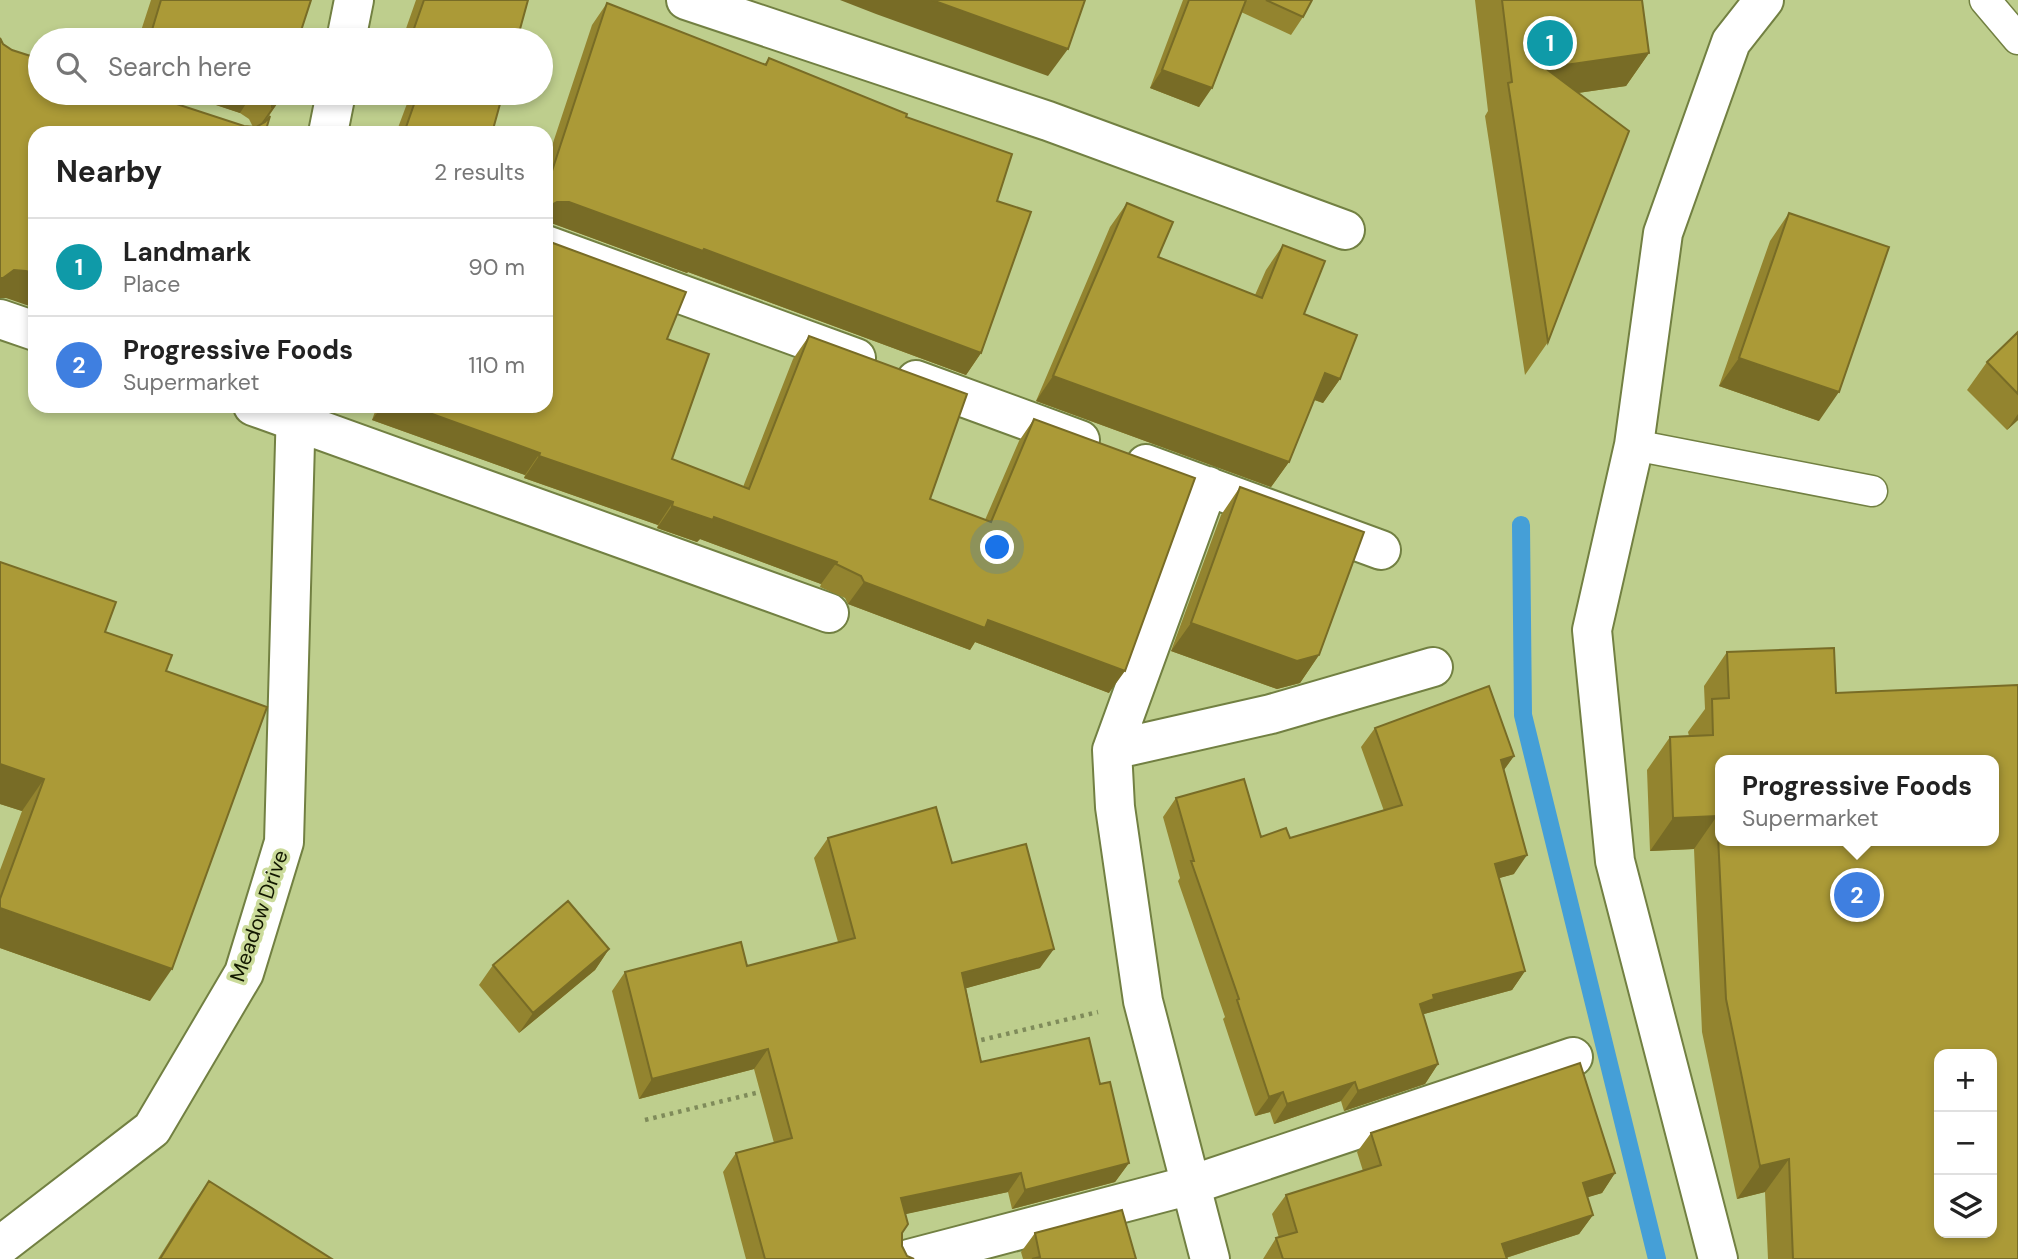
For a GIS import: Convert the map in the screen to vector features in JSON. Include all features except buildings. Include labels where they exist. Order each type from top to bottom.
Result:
[{"type":"street","points":[[348,28],[354,0]]},
{"type":"street","points":[[686,0],[1048,121],[1345,230]]},
{"type":"street","points":[[1718,1259],[1615,860],[1592,629],[1634,445],[1663,233],[1731,42],[1764,0]]},
{"type":"street","points":[[329,126],[334,105]]},
{"type":"street","points":[[553,248],[1381,550]]},
{"type":"street","points":[[0,319],[28,329]]},
{"type":"street","points":[[295,413],[829,613]]},
{"type":"street","name":"Meadow Drive","points":[[0,1246],[152,1129],[244,973],[284,842],[295,413]]},
{"type":"street","points":[[1208,486],[1112,750],[1115,807],[1143,1002],[1210,1259]]},
{"type":"street","points":[[1112,750],[1272,714],[1433,667]]},
{"type":"street","points":[[909,1259],[1191,1185],[1573,1057]]},
{"type":"lane","points":[[1985,0],[2018,39]]},
{"type":"lane","points":[[1634,445],[1872,491]]},
{"type":"path","points":[[968,1043],[1143,1002]]},
{"type":"path","points":[[645,1120],[766,1091]]},
{"type":"waterway","points":[[1521,525],[1523,715],[1657,1259]]},
{"type":"place","name":"Landmark","points":[[1550,43]]},
{"type":"place","name":"Progressive Foods","points":[[1857,895]]}]
